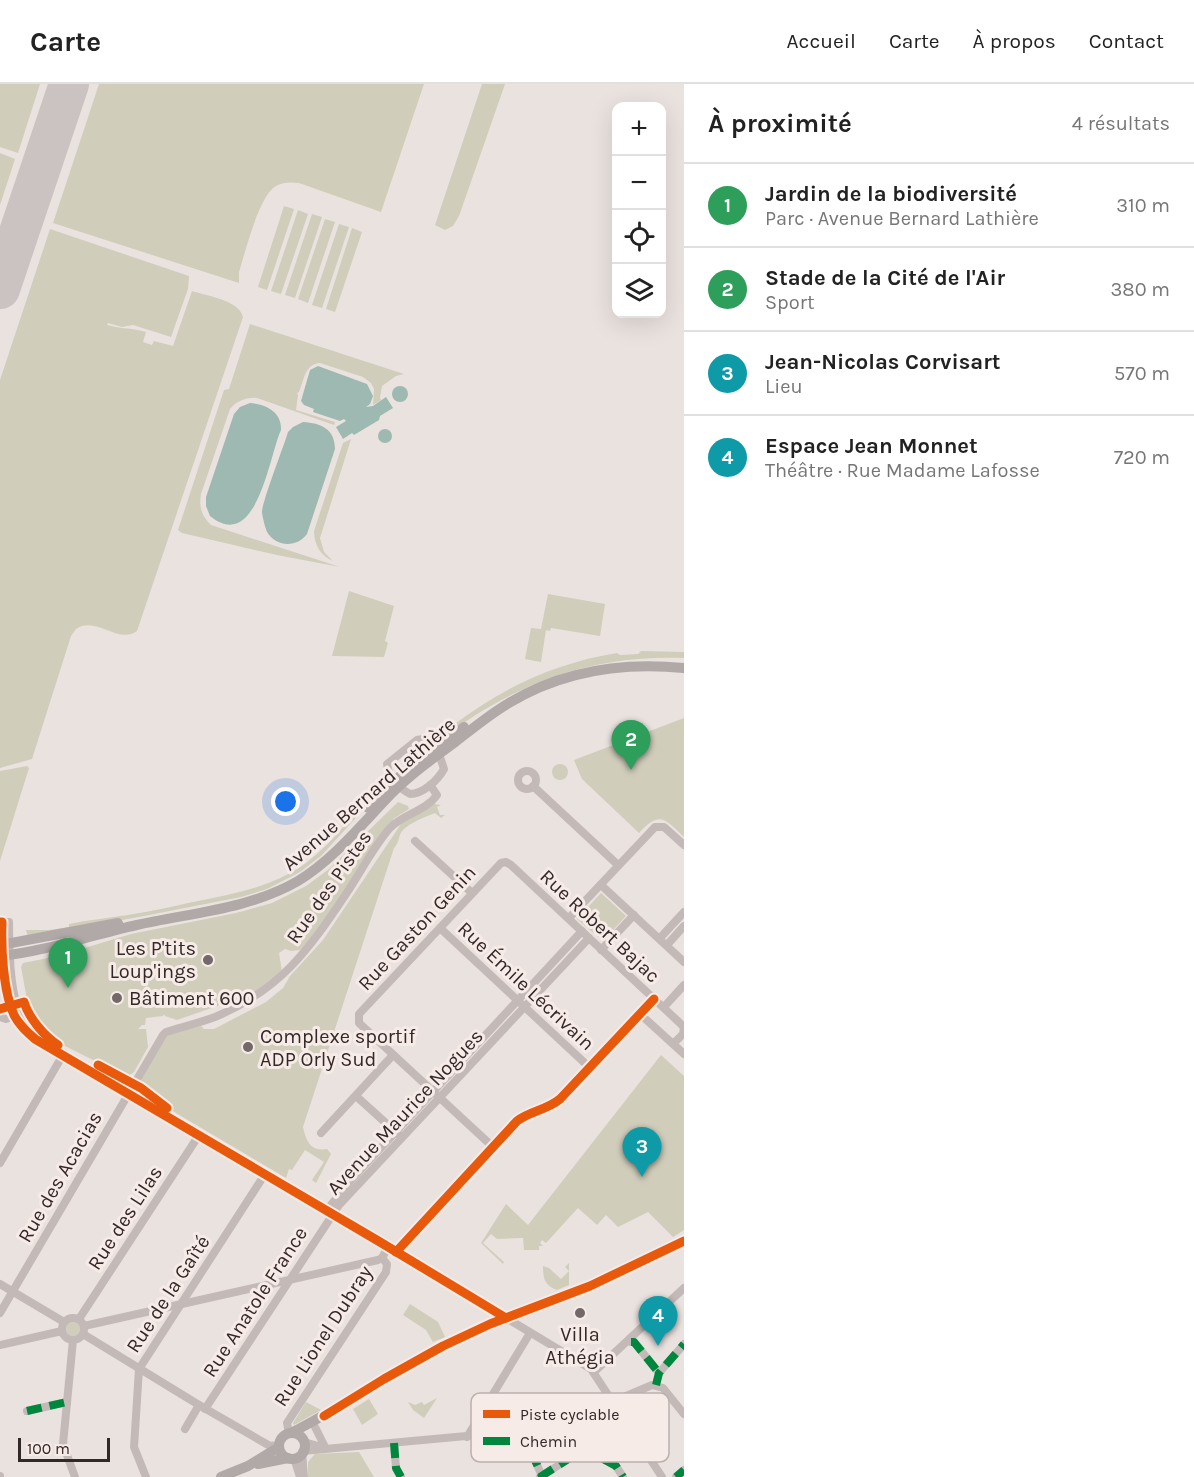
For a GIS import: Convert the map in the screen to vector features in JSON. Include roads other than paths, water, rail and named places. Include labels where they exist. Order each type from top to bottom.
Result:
[{"type":"main road","name":"Avenue Bernard Lathière","points":[[4,950],[59,946],[137,924],[248,902],[281,890],[308,874],[328,858],[397,783],[504,700],[554,678],[611,664],[644,660],[684,661]]},
{"type":"main road","name":"Avenue Bernard Lathière","points":[[436,752],[508,703],[552,683],[589,672],[622,667],[684,669]]},
{"type":"main road","points":[[299,1450],[282,1454],[279,1446],[281,1438],[324,1416],[384,1379],[433,1353],[509,1321],[564,1302],[590,1286],[684,1241]]},
{"type":"main road","points":[[221,1477],[299,1450],[324,1416]]},
{"type":"main road","points":[[290,1433],[297,1434],[299,1450]]},
{"type":"main road","points":[[248,1466],[279,1446]]},
{"type":"street","points":[[419,739],[425,739],[436,752],[444,769],[430,785],[414,795],[408,793],[397,783],[387,767],[390,760],[419,739]]},
{"type":"street","name":"Rue des Pistes","points":[[129,1091],[166,1032],[205,1020],[242,1004],[265,989],[298,961],[316,939],[389,830],[435,798],[437,795],[430,785]]},
{"type":"street","points":[[533,786],[618,865]]},
{"type":"street","points":[[569,918],[655,826],[664,827],[684,845]]},
{"type":"street","points":[[416,841],[472,893]]},
{"type":"street","name":"Rue Gaston Genin","points":[[393,1055],[359,1023],[358,1014],[499,865],[504,863]]},
{"type":"street","name":"Rue Robert Bajac","points":[[504,863],[509,863],[684,1028],[683,1034],[673,1044]]},
{"type":"street","points":[[601,885],[684,962]]},
{"type":"street","points":[[660,938],[684,912]]},
{"type":"street","points":[[601,950],[634,915]]},
{"type":"street","points":[[4,922],[4,950],[10,1003],[24,1029],[35,1040],[129,1091],[175,1121],[594,1372],[606,1393]]},
{"type":"street","points":[[667,945],[684,926]]},
{"type":"street","name":"Rue Émile Lécrivain","points":[[440,928],[589,1067]]},
{"type":"street","name":"Avenue Maurice Nogues","points":[[332,1214],[517,1001],[582,931]]},
{"type":"street","name":"Avenue Maurice Nogues","points":[[436,1095],[525,1007],[590,938]]},
{"type":"street","points":[[664,1007],[684,985]]},
{"type":"street","points":[[396,1252],[517,1121],[527,1114],[554,1104],[654,999]]},
{"type":"street","points":[[640,1014],[684,1054]]},
{"type":"street","points":[[0,1017],[6,1019],[18,1016]]},
{"type":"street","points":[[0,1162],[63,1055]]},
{"type":"street","points":[[321,1133],[393,1055],[493,1148]]},
{"type":"street","name":"Rue des Acacias","points":[[0,1313],[129,1091]]},
{"type":"street","points":[[356,1096],[399,1135]]},
{"type":"street","name":"Rue des Lilas","points":[[82,1326],[199,1135]]},
{"type":"street","name":"Rue de la Gaîté","points":[[146,1477],[134,1447],[139,1369],[265,1174]]},
{"type":"street","name":"Rue Anatole France","points":[[185,1429],[290,1279],[332,1214]]},
{"type":"street","points":[[82,1326],[378,1260],[382,1258],[388,1247]]},
{"type":"street","name":"Rue Lionel Dubray","points":[[290,1433],[287,1423],[386,1272],[387,1264],[382,1258]]},
{"type":"street","points":[[0,1284],[63,1327],[66,1337],[73,1340],[79,1339],[82,1326]]},
{"type":"street","points":[[594,1372],[684,1288]]},
{"type":"street","points":[[0,1345],[63,1327],[72,1317],[139,1369],[270,1446],[279,1446]]},
{"type":"street","points":[[494,1393],[530,1333]]},
{"type":"street","points":[[73,1340],[63,1444],[75,1477]]},
{"type":"street","points":[[631,1342],[634,1341],[659,1373]]},
{"type":"street","points":[[656,1385],[659,1373],[684,1344]]},
{"type":"street","points":[[636,1393],[656,1385],[667,1393]]},
{"type":"street","points":[[669,1395],[684,1413]]},
{"type":"street","points":[[27,1411],[67,1402]]},
{"type":"street","points":[[315,1427],[327,1448]]},
{"type":"street","points":[[467,1437],[471,1430]]},
{"type":"street","points":[[300,1476],[299,1450],[471,1437]]},
{"type":"street","points":[[394,1443],[396,1468],[401,1477]]},
{"type":"street","points":[[535,1462],[541,1476],[563,1462]]},
{"type":"street","points":[[609,1462],[616,1466],[623,1477]]},
{"type":"street","points":[[650,1462],[662,1477]]},
{"type":"street","points":[[676,1477],[684,1470]]},
{"type":"water","points":[[318,366],[367,384],[373,396],[366,407],[373,406],[386,397],[393,408],[380,416],[379,420],[343,439],[336,427],[346,421],[344,419],[340,421],[313,412],[314,409],[304,405],[301,401],[310,370]]},
{"type":"water","points":[[400,386],[406,388],[408,394],[406,400],[400,402],[394,400],[392,394],[394,388]]},
{"type":"water","points":[[250,403],[272,410],[279,418],[281,430],[259,497],[250,512],[239,522],[226,524],[210,516],[206,506],[206,497],[234,414],[240,407]]},
{"type":"water","points":[[303,422],[326,428],[333,436],[335,449],[307,534],[298,542],[287,544],[271,537],[267,532],[262,513],[288,432]]},
{"type":"water","points":[[382,429],[388,429],[392,436],[388,443],[382,443],[378,439],[378,433]]},
{"type":"place","name":"Stade de la Cité de l'Air","points":[[631,770]]},
{"type":"place","name":"Les P'tits Loup'ings","points":[[208,960]]},
{"type":"place","name":"Jardin de la biodiversité","points":[[68,988]]},
{"type":"place","name":"Bâtiment 600","points":[[117,998]]},
{"type":"place","name":"Complexe sportif ADP Orly Sud","points":[[248,1047]]},
{"type":"place","name":"Jean-Nicolas Corvisart","points":[[642,1177]]},
{"type":"place","name":"Villa Athégia","points":[[580,1313]]},
{"type":"place","name":"Espace Jean Monnet","points":[[658,1346]]}]
